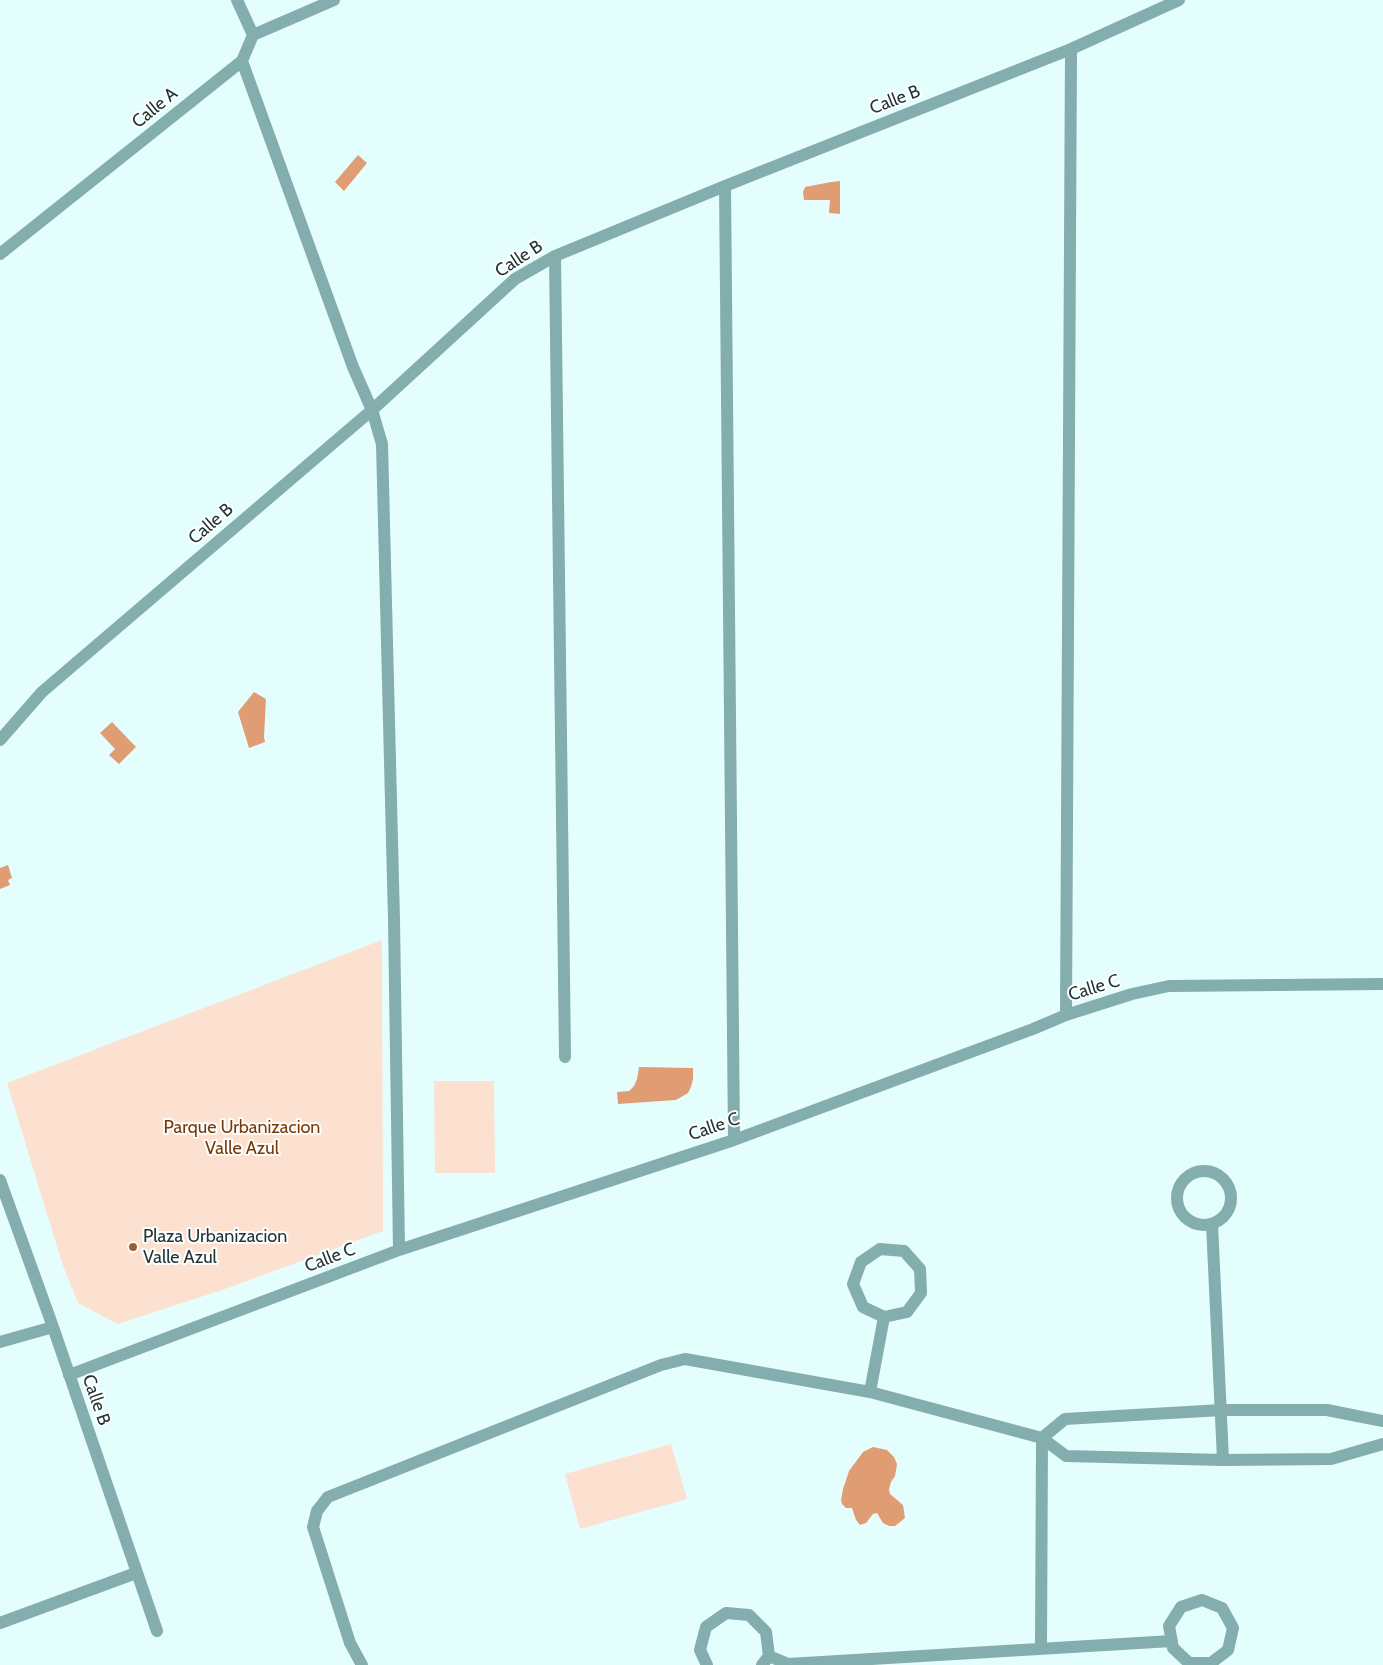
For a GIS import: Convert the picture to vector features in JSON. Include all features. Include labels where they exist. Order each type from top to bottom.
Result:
[{"type":"street","points":[[237,0],[253,35],[334,0]]},
{"type":"street","name":"Calle B","points":[[0,740],[42,692],[372,410],[515,279],[555,256],[725,186],[1071,49],[1179,0]]},
{"type":"street","name":"Calle A","points":[[0,254],[242,61],[253,35]]},
{"type":"street","points":[[1066,1015],[1071,49]]},
{"type":"street","points":[[242,61],[353,367],[372,410],[382,444],[394,920],[399,1250]]},
{"type":"street","points":[[725,186],[734,1140]]},
{"type":"street","points":[[555,256],[565,1057]]},
{"type":"street","name":"Calle C","points":[[68,1375],[399,1250],[734,1140],[1066,1015],[1132,994],[1169,986],[1383,984]]},
{"type":"street","points":[[1207,1170],[1224,1178],[1232,1195],[1231,1205],[1227,1213],[1221,1220],[1212,1224],[1204,1226],[1188,1220],[1178,1205],[1178,1188],[1189,1175],[1197,1171],[1207,1170]]},
{"type":"street","name":"Calle B","points":[[0,1180],[53,1327],[157,1631]]},
{"type":"street","points":[[1212,1224],[1223,1460]]},
{"type":"street","points":[[880,1249],[904,1252],[920,1269],[921,1293],[907,1312],[884,1318],[863,1306],[853,1284],[860,1262],[880,1249]]},
{"type":"street","points":[[870,1392],[884,1318]]},
{"type":"street","points":[[0,1342],[53,1327]]},
{"type":"street","points":[[362,1665],[350,1643],[314,1527],[317,1511],[328,1496],[661,1365],[685,1360],[870,1392],[1042,1438],[1066,1456],[1223,1460],[1331,1459],[1383,1444]]},
{"type":"street","points":[[1042,1438],[1065,1419],[1222,1410],[1327,1410],[1383,1421]]},
{"type":"street","points":[[1041,1648],[1042,1438]]},
{"type":"street","points":[[0,1623],[136,1573]]},
{"type":"street","points":[[1202,1600],[1222,1608],[1233,1628],[1228,1650],[1211,1664],[1189,1663],[1172,1648],[1172,1641],[1169,1626],[1180,1607],[1202,1600]]},
{"type":"street","points":[[707,1665],[700,1650],[706,1627],[726,1613],[749,1615],[766,1632],[765,1660],[788,1664],[1172,1641]]},
{"type":"green space","name":"Parque Urbanizacion Valle Azul","points":[[382,940],[383,1231],[225,1289],[118,1324],[78,1303],[62,1263],[7,1083]]},
{"type":"green space","points":[[434,1081],[494,1081],[495,1173],[435,1173]]},
{"type":"green space","points":[[671,1444],[687,1499],[580,1529],[565,1474]]},
{"type":"shaded area","points":[[358,155],[367,163],[344,191],[335,182]]},
{"type":"shaded area","points":[[840,181],[840,214],[829,213],[830,200],[804,200],[803,192],[805,187]]},
{"type":"shaded area","points":[[254,692],[266,699],[265,742],[249,748],[238,712]]},
{"type":"shaded area","points":[[112,722],[136,747],[119,764],[109,755],[115,749],[100,733]]},
{"type":"shaded area","points":[[8,865],[12,878],[8,880],[10,885],[0,889],[0,868]]},
{"type":"shaded area","points":[[639,1067],[693,1068],[691,1087],[688,1093],[676,1100],[618,1104],[617,1092],[629,1091],[634,1086]]},
{"type":"shaded area","points":[[873,1447],[887,1450],[894,1457],[897,1464],[895,1476],[889,1489],[890,1494],[903,1505],[905,1518],[895,1526],[883,1523],[877,1513],[873,1514],[866,1523],[860,1525],[852,1508],[846,1508],[842,1504],[843,1489],[849,1471],[863,1452]]},
{"type":"place","name":"Plaza Urbanizacion Valle Azul","points":[[133,1247]]}]
